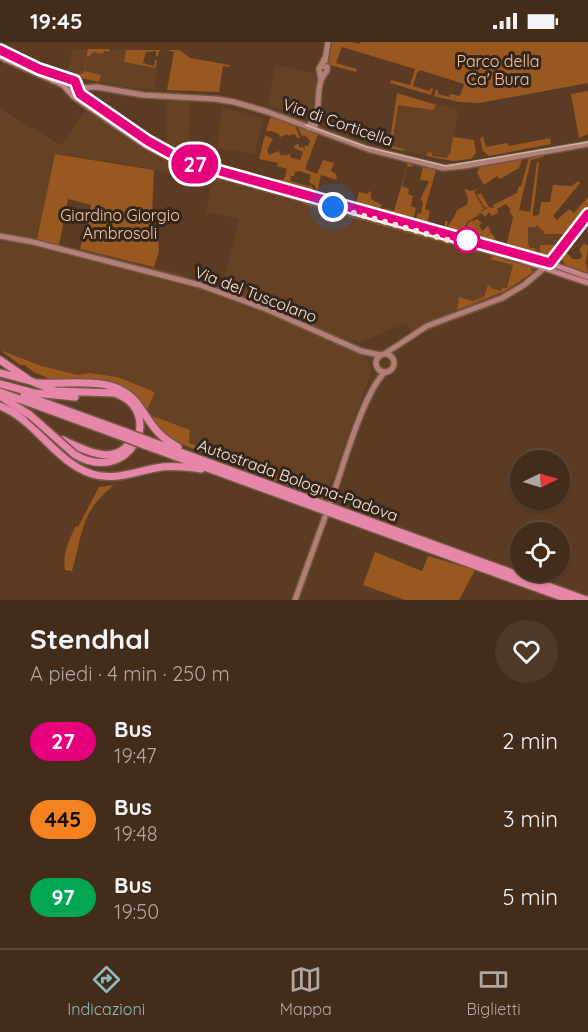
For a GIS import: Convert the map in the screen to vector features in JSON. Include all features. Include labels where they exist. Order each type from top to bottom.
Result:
[{"type":"highway","points":[[0,360],[46,388],[59,392],[114,393],[126,399],[135,409],[139,419],[140,433],[134,447],[123,457],[100,464],[87,461],[74,454],[30,415],[0,394]]},
{"type":"highway","points":[[0,373],[33,382],[103,384],[117,387],[133,398],[150,424],[164,439],[219,465]]},
{"type":"highway","points":[[0,385],[46,395],[115,398],[129,407],[135,418],[135,432],[132,440],[127,447],[116,454],[98,455],[63,440]]},
{"type":"highway","name":"Autostrada Bologna-Padova","points":[[0,385],[124,435]]},
{"type":"highway","name":"Autostrada Bologna-Padova","points":[[0,394],[219,465],[586,600]]},
{"type":"highway","points":[[0,406],[51,435]]},
{"type":"highway","points":[[23,420],[74,465],[98,475],[117,477],[159,467],[177,467],[203,469],[230,476]]},
{"type":"highway","name":"Autostrada Bologna-Padova","points":[[145,442],[230,476],[570,600]]},
{"type":"main road","points":[[0,50],[39,69],[72,80],[81,90],[155,146],[191,163],[548,266],[588,283]]},
{"type":"main road","points":[[0,57],[61,84],[146,146],[186,166],[588,277]]},
{"type":"main road","points":[[68,91],[68,82],[72,80]]},
{"type":"main road","points":[[68,91],[81,90]]},
{"type":"street","points":[[311,129],[317,109],[322,74],[327,71],[324,66],[328,42]]},
{"type":"street","name":"Via di Corticella","points":[[81,90],[224,100],[248,105],[366,148],[444,168],[588,144]]},
{"type":"street","points":[[376,362],[383,354],[427,326],[511,293],[548,266],[588,214]]},
{"type":"street","name":"Via del Tuscolano","points":[[0,237],[33,242],[210,288],[266,309],[361,351]]},
{"type":"street","points":[[372,390],[385,372],[392,369],[403,342]]},
{"type":"street","points":[[361,351],[383,354],[394,360]]},
{"type":"street","points":[[331,501],[378,369],[376,362],[361,351]]},
{"type":"street","points":[[378,369],[385,372]]},
{"type":"street","points":[[295,600],[325,517]]},
{"type":"shaded area","points":[[72,49],[126,50],[124,62],[158,68],[154,90],[118,86],[67,75]]},
{"type":"shaded area","points":[[275,65],[314,73],[318,77],[313,108],[309,117],[304,119],[268,105]]},
{"type":"shaded area","points":[[397,93],[458,110],[450,160],[389,148]]},
{"type":"shaded area","points":[[167,100],[190,101],[189,158],[166,148]]},
{"type":"shaded area","points":[[222,107],[264,118],[254,154],[217,148]]},
{"type":"shaded area","points":[[86,108],[150,152],[188,170],[188,177],[124,164],[55,154],[37,239],[183,274],[187,280],[221,290],[239,219],[206,212],[212,177],[530,266],[544,275],[507,301],[415,337],[407,323],[361,342],[350,339],[347,348],[367,358],[372,370],[327,493],[188,443],[190,430],[150,415],[147,410],[155,391],[118,377],[90,373],[78,375],[42,366],[0,350],[0,109],[61,145]]},
{"type":"shaded area","points":[[515,212],[571,228],[550,255],[538,256],[506,247]]},
{"type":"green space","name":"Parco della Ca' Bura","points":[[332,42],[360,44],[360,42],[588,42],[588,83],[479,103],[459,102],[434,96],[438,90],[438,94],[449,97],[450,94],[460,96],[464,84],[420,70],[413,86],[429,91],[433,89],[431,95],[390,83],[391,80],[410,85],[415,69],[342,47],[336,63],[357,69],[356,72],[330,65]]},
{"type":"green space","points":[[88,49],[109,49],[109,52],[104,51],[103,54],[93,52],[87,56],[84,71],[101,75],[99,82],[76,77],[76,74],[83,74]]},
{"type":"green space","points":[[126,50],[162,50],[159,51],[158,56],[156,56],[156,51],[146,52],[143,63],[154,66],[157,60],[156,68],[124,62]]},
{"type":"green space","points":[[167,50],[180,50],[190,58],[230,65],[229,67],[223,66],[219,92],[167,90],[174,52]]},
{"type":"green space","points":[[588,91],[588,134],[579,138],[571,94]]},
{"type":"green space","points":[[397,93],[436,105],[433,110],[398,105],[392,146],[404,149],[404,151],[389,148]]},
{"type":"green space","points":[[270,118],[295,125],[300,138],[297,138],[295,134],[280,137],[279,134],[266,131]]},
{"type":"green space","points":[[298,127],[318,134],[305,169],[317,174],[323,160],[334,163],[331,171],[336,174],[337,180],[321,175],[317,193],[315,186],[309,182],[311,175],[295,172],[290,181],[310,187],[311,185],[314,193],[277,182],[278,179],[284,180],[287,169],[277,166],[278,163],[259,159],[265,135],[273,139],[267,150],[269,155],[279,151],[280,155],[285,155],[287,158],[286,155],[290,154],[291,150],[290,157],[300,160],[303,152],[294,148],[295,145],[299,144],[299,147],[305,150],[304,146],[308,146],[310,142],[307,137],[303,135],[302,137]]},
{"type":"green space","points":[[483,136],[486,147],[507,143],[509,146],[550,138],[551,144],[489,156],[483,151],[480,139]]},
{"type":"green space","points":[[453,137],[474,140],[476,153],[471,159],[453,161],[426,156],[428,152],[432,153],[432,156],[447,158],[450,155]]},
{"type":"green space","name":"Giardino Giorgio Ambrosoli","points":[[55,154],[154,170],[151,236],[158,241],[159,251],[154,267],[80,249],[91,205],[68,199],[59,245],[37,239]]},
{"type":"green space","points":[[544,155],[531,160],[519,210],[530,212],[537,162],[539,163],[533,216],[539,215],[541,202],[550,202],[553,185],[572,186],[578,181],[580,183],[553,216],[557,220],[569,209],[574,213],[588,197],[588,206],[567,234],[543,234],[544,232],[537,225],[528,227],[528,244],[530,248],[535,248],[535,252],[540,252],[540,245],[558,245],[550,255],[543,257],[506,247],[513,217],[506,204],[497,209],[498,213],[492,216],[489,212],[485,217],[482,213],[467,222],[463,235],[442,229],[445,221],[448,221],[447,230],[457,210],[467,205],[468,198],[464,189],[470,191],[479,189],[474,192],[484,209],[474,216],[487,208],[489,211],[487,207],[485,208],[477,195],[481,193],[489,207],[494,208],[493,205],[517,193],[529,158]]},
{"type":"green space","points":[[522,159],[519,168],[500,179],[497,176],[484,185],[477,173],[480,166]]},
{"type":"green space","points":[[408,163],[414,166],[407,167],[402,186],[409,189],[408,194],[413,196],[411,206],[416,208],[413,221],[381,212],[384,208],[394,211]]},
{"type":"green space","points":[[423,167],[436,170],[425,209],[430,211],[427,225],[415,222],[418,213],[421,214],[423,201],[420,200],[429,181],[420,180]]},
{"type":"green space","points":[[369,191],[371,199],[382,205],[378,211],[356,203],[359,192],[368,194]]},
{"type":"green space","points":[[302,201],[480,252],[480,253],[303,204]]},
{"type":"green space","points":[[477,219],[482,223],[479,225],[482,231],[488,226],[491,231],[486,235],[491,232],[498,243],[501,242],[501,246],[464,235],[468,223],[472,220],[481,234],[473,221]]},
{"type":"green space","points":[[584,243],[588,246],[586,263],[588,273],[565,265],[562,260],[565,251],[573,259],[580,259],[582,255],[579,250]]},
{"type":"green space","points":[[493,256],[530,267],[533,272],[505,291],[457,310],[459,297],[473,301],[484,297],[488,285],[491,286],[490,288],[501,291],[502,288],[507,288],[513,265],[490,259]]},
{"type":"green space","points":[[0,350],[42,366],[78,375],[90,373],[118,377],[155,392],[147,410],[150,415],[190,430],[189,443],[329,494],[327,501],[168,439],[137,398],[125,388],[107,382],[50,379],[33,372],[25,365],[20,365]]},
{"type":"green space","points":[[114,485],[95,504],[89,514],[81,534],[72,571],[65,570],[65,553],[76,526],[78,527],[99,487]]},
{"type":"green space","points":[[375,552],[422,571],[428,556],[475,570],[459,600],[405,600],[363,585]]},
{"type":"tram line","points":[[306,125],[367,147],[446,166],[588,142]]},
{"type":"bus line","name":"27","points":[[0,50],[39,69],[75,81],[80,94],[160,149],[191,163],[550,263],[588,214]]},
{"type":"route","points":[[333,207],[466,245],[467,240]]}]
